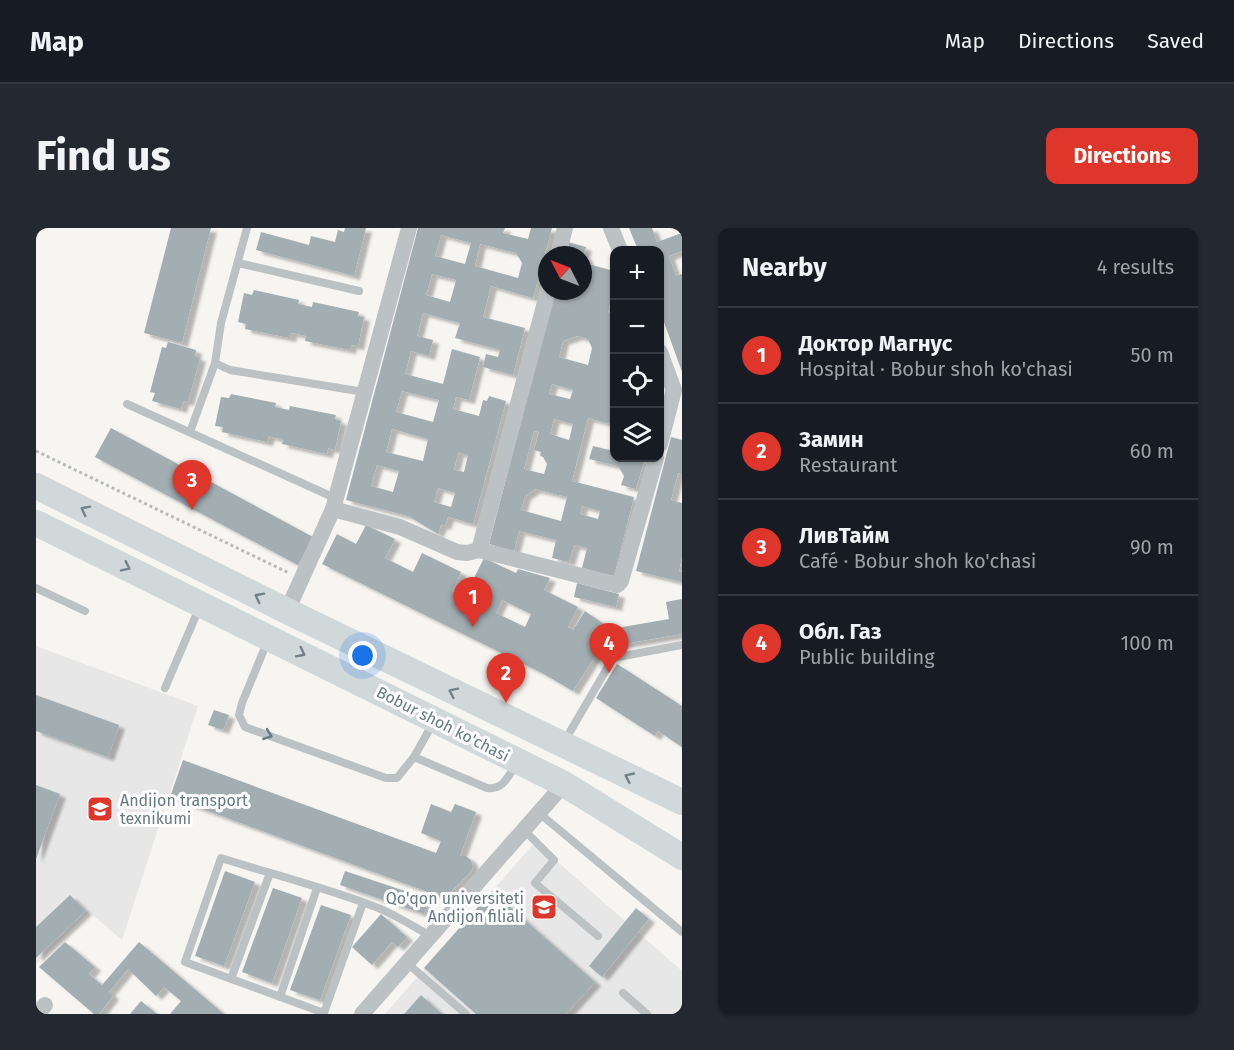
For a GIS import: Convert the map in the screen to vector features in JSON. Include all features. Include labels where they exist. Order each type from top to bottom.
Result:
[{"type":"main road","name":"Bobur shoh ko'chasi","points":[[36,486],[287,611],[682,802]]},
{"type":"main road","name":"Bobur shoh ko'chasi","points":[[36,523],[564,784],[678,850]]},
{"type":"street","points":[[287,611],[334,503],[409,228]]},
{"type":"street","points":[[560,246],[565,228]]},
{"type":"street","points":[[611,228],[618,246]]},
{"type":"street","points":[[480,550],[546,300]]},
{"type":"street","points":[[661,354],[674,390],[664,429]]},
{"type":"street","points":[[334,503],[400,527],[457,552],[467,554],[480,550],[617,585],[621,581],[655,462]]},
{"type":"street","points":[[362,1014],[564,784]]},
{"type":"lane","points":[[190,432],[214,363],[221,322],[247,228]]},
{"type":"lane","points":[[238,262],[359,291]]},
{"type":"lane","points":[[214,363],[230,370],[364,392]]},
{"type":"lane","points":[[128,404],[334,503]]},
{"type":"lane","points":[[36,588],[85,611]]},
{"type":"lane","points":[[165,688],[201,604]]},
{"type":"lane","points":[[270,637],[242,703],[239,715],[245,727],[386,778],[397,778],[414,757],[435,720]]},
{"type":"lane","points":[[562,745],[613,658],[682,645]]},
{"type":"lane","points":[[414,757],[487,788],[495,789],[502,786],[518,762]]},
{"type":"lane","points":[[539,813],[682,932]]},
{"type":"lane","points":[[524,830],[554,860],[535,883],[598,936]]},
{"type":"lane","points":[[363,903],[324,1013],[185,962],[221,858],[375,906],[431,936]]},
{"type":"lane","points":[[231,979],[270,873]]},
{"type":"lane","points":[[280,997],[317,888]]},
{"type":"lane","points":[[407,963],[466,1014]]},
{"type":"lane","points":[[623,993],[647,1014]]},
{"type":"path","points":[[36,451],[301,579]]},
{"type":"shaded area","name":"Andijon transport texnikumi","points":[[36,646],[198,706],[122,940],[89,912],[36,964]]},
{"type":"shaded area","name":"Qo'qon universiteti Andijon filiali","points":[[535,842],[682,971],[682,1014],[385,1014]]},
{"type":"building","points":[[171,228],[211,228],[182,343],[144,333]]},
{"type":"building","points":[[345,228],[366,228],[354,276],[256,250],[261,232],[309,245],[311,236],[335,242],[338,230],[344,232]]},
{"type":"building","points":[[418,228],[505,228],[503,233],[528,239],[531,228],[552,228],[547,246],[538,246],[538,280],[533,298],[491,286],[483,317],[525,328],[513,375],[483,367],[486,354],[498,357],[500,350],[455,338],[460,323],[423,313],[417,336],[433,340],[429,356],[411,351],[405,374],[443,384],[452,349],[480,357],[469,400],[456,397],[453,409],[479,416],[483,400],[487,401],[489,396],[506,401],[473,524],[448,517],[445,526],[441,525],[438,534],[408,516],[346,500]],"holes":[[[441,235],[471,243],[465,264],[435,256]],[[480,244],[516,253],[522,263],[518,278],[475,266]],[[432,274],[456,280],[450,302],[426,295]],[[402,391],[439,400],[433,422],[396,412]],[[392,429],[428,439],[423,461],[386,452]],[[458,453],[468,455],[464,472],[454,470]],[[377,465],[399,471],[393,492],[371,486]],[[438,488],[455,493],[451,507],[434,502]]]},
{"type":"building","points":[[629,228],[652,228],[657,242],[682,233],[682,251],[669,256],[676,276],[682,274],[682,372],[664,322],[664,246],[636,246]]},
{"type":"building","points":[[568,242],[582,246],[567,246]]},
{"type":"building","points":[[592,265],[610,270],[608,312],[610,313],[610,424],[588,418],[572,481],[634,497],[614,576],[582,568],[587,548],[574,545],[569,562],[552,558],[556,540],[519,531],[514,551],[489,544],[553,300],[592,300]],"holes":[[[577,336],[588,339],[592,348],[588,365],[559,357],[563,341]],[[552,384],[573,390],[570,399],[549,394]],[[554,419],[573,424],[569,440],[550,434]],[[534,431],[539,432],[534,450],[541,452],[540,456],[547,464],[544,474],[524,469]],[[535,489],[567,497],[561,521],[521,510],[525,496]],[[582,506],[600,511],[598,519],[580,514]]]},
{"type":"building","points":[[254,290],[299,300],[298,304],[312,307],[313,302],[359,312],[358,316],[364,317],[358,346],[351,345],[350,350],[305,341],[306,336],[298,334],[291,333],[290,338],[245,329],[246,324],[238,322],[244,293],[252,295]]},
{"type":"building","points":[[168,342],[196,350],[195,356],[200,358],[188,402],[183,401],[181,409],[152,401],[155,393],[150,392],[162,347],[166,348]]},
{"type":"building","points":[[231,394],[276,403],[275,407],[289,410],[290,406],[336,415],[335,419],[341,421],[335,450],[328,448],[327,454],[282,444],[283,439],[269,436],[267,442],[222,432],[223,427],[215,426],[221,397],[229,398]]},
{"type":"building","points":[[111,428],[313,537],[298,565],[95,457]]},
{"type":"building","points":[[671,437],[682,440],[682,474],[678,473],[671,500],[682,503],[682,557],[679,571],[682,572],[682,582],[636,571]]},
{"type":"building","points":[[593,446],[610,450],[610,462],[644,462],[636,489],[621,485],[624,476],[618,466],[589,459]]},
{"type":"building","points":[[366,525],[395,539],[385,558],[413,572],[422,553],[461,572],[452,591],[473,602],[478,592],[469,588],[484,558],[516,573],[518,569],[550,578],[544,590],[578,607],[568,627],[573,630],[585,611],[611,629],[669,619],[666,602],[682,599],[682,634],[600,648],[573,691],[542,673],[322,564],[337,534],[356,544]],"holes":[[[502,600],[531,614],[525,627],[496,613]]]},
{"type":"building","points":[[577,583],[619,594],[616,607],[574,597]]},
{"type":"building","points":[[617,664],[682,706],[682,747],[658,731],[655,736],[596,698]]},
{"type":"building","points":[[36,695],[119,725],[108,757],[36,731]]},
{"type":"building","points":[[214,710],[229,715],[223,730],[208,725]]},
{"type":"building","points":[[183,760],[436,853],[441,841],[421,833],[431,804],[451,812],[455,804],[476,812],[460,856],[466,856],[471,860],[473,867],[470,873],[444,898],[170,797]]},
{"type":"building","points":[[36,785],[60,794],[36,859]]},
{"type":"building","points":[[225,871],[255,882],[224,966],[195,956]]},
{"type":"building","points":[[345,871],[429,899],[424,914],[340,885]]},
{"type":"building","points":[[273,888],[302,898],[272,983],[242,972]]},
{"type":"building","points":[[492,891],[595,982],[566,1014],[476,1014],[424,968]]},
{"type":"building","points":[[70,895],[86,911],[36,958],[36,927]]},
{"type":"building","points":[[321,905],[351,915],[320,1000],[290,990]]},
{"type":"building","points":[[636,908],[649,919],[602,977],[589,966]]},
{"type":"building","points":[[381,914],[407,937],[398,947],[392,942],[372,965],[352,947]]},
{"type":"building","points":[[65,942],[95,967],[89,974],[102,985],[139,942],[224,1014],[170,1014],[181,1001],[164,987],[156,996],[128,969],[109,992],[113,996],[99,1014],[94,1014],[39,967]]},
{"type":"building","points":[[421,995],[442,1014],[404,1014]]},
{"type":"building","points":[[141,1001],[157,1014],[130,1014]]},
{"type":"place","name":"ЛивТайм","points":[[192,510]]},
{"type":"place","name":"Доктор Магнус","points":[[473,627]]},
{"type":"place","name":"Обл. Газ","points":[[609,673]]},
{"type":"place","name":"Замин","points":[[506,703]]},
{"type":"place","name":"Andijon transport texnikumi","points":[[100,809]]},
{"type":"place","name":"Qo'qon universiteti Andijon filiali","points":[[544,907]]}]
